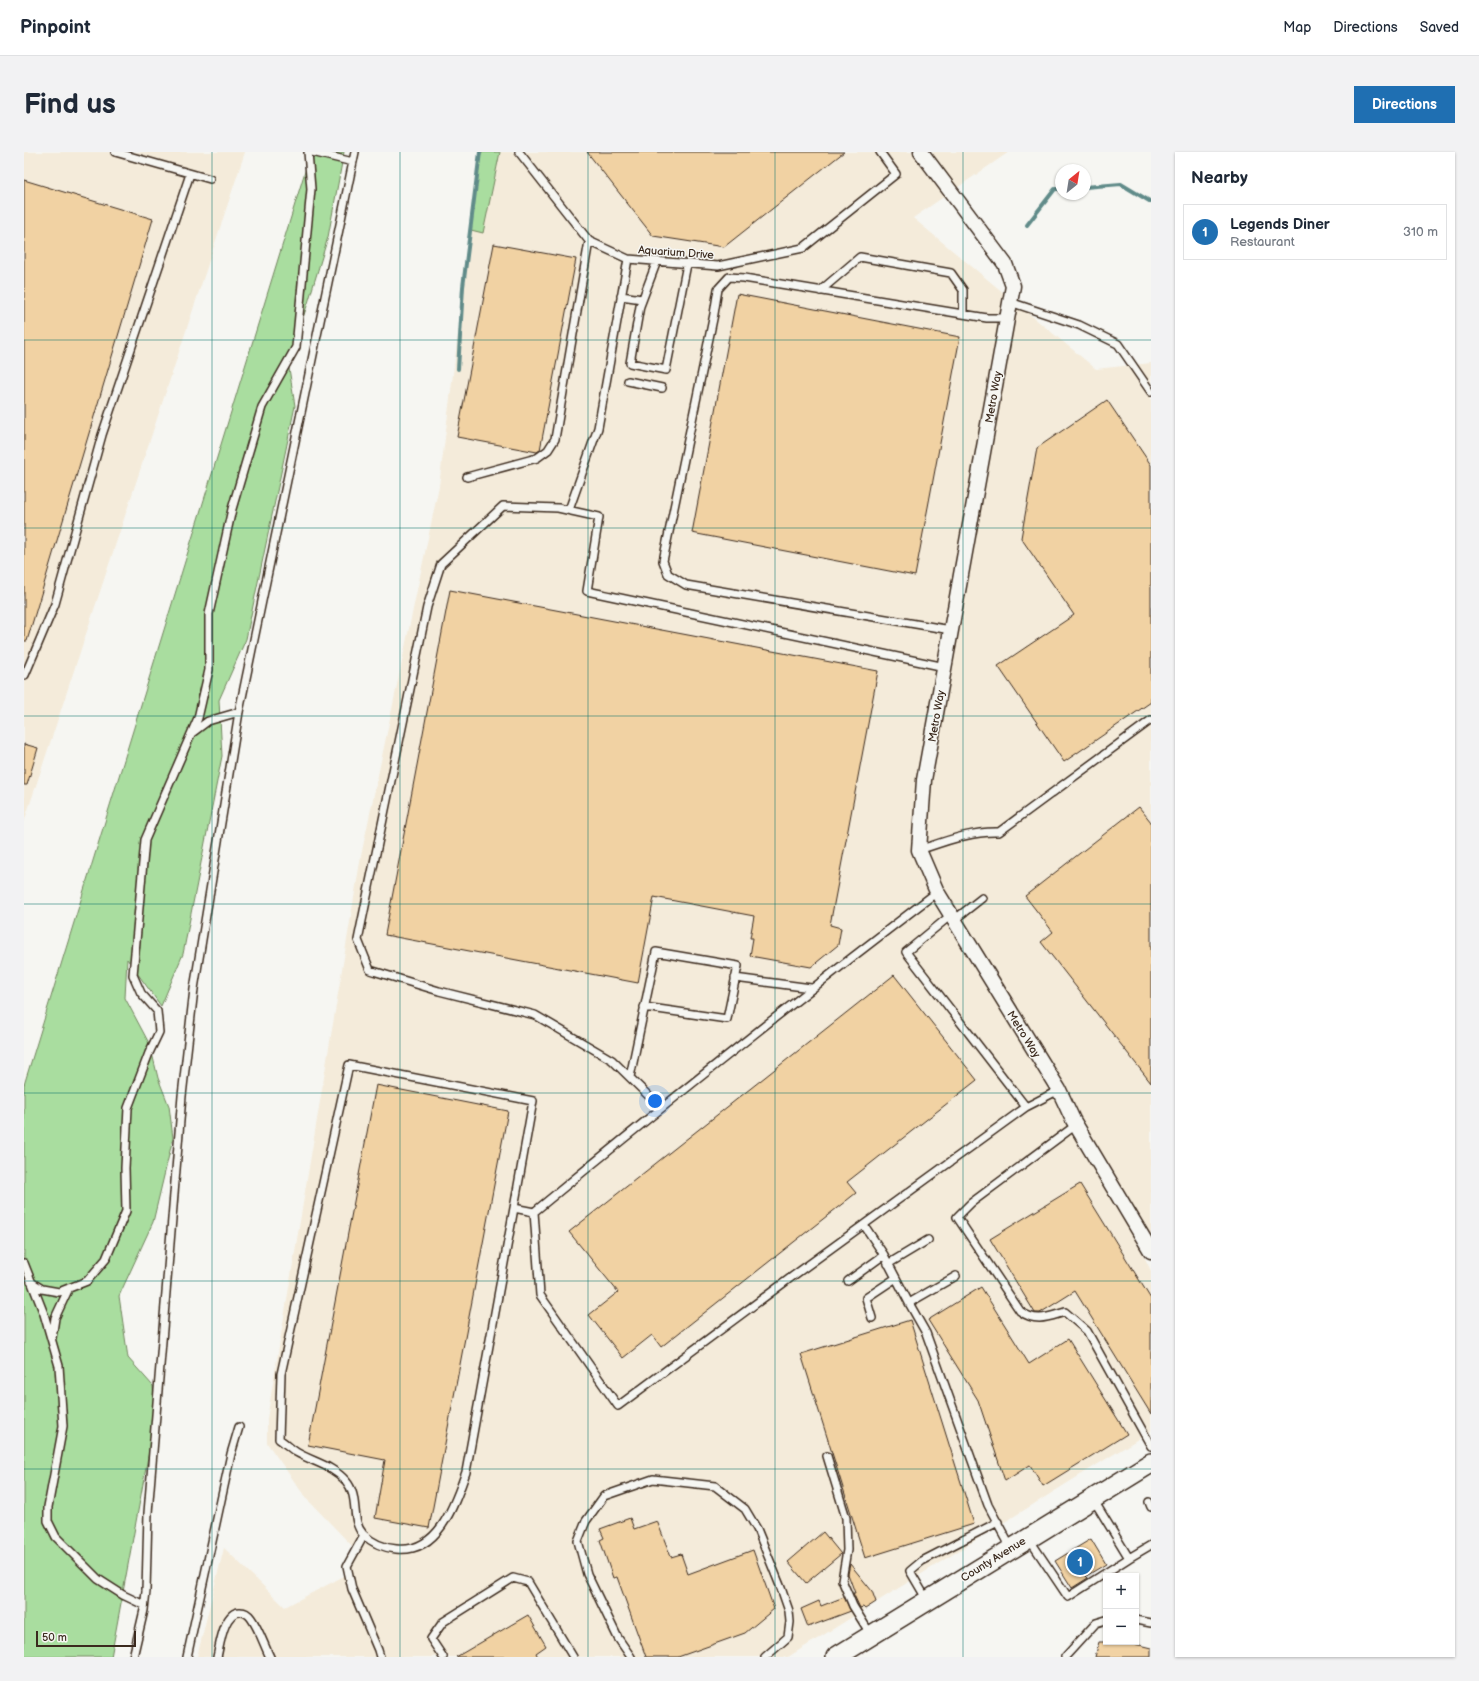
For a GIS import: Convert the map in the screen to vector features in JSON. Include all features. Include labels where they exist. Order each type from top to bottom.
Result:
[{"type":"main road","name":"County Avenue","points":[[836,1657],[1028,1537],[1151,1463]]},
{"type":"street","name":"Metro Way","points":[[921,152],[1005,264],[1013,286],[924,780],[919,850],[937,892],[952,918],[1059,1090],[1076,1125],[1151,1251]]},
{"type":"lane","points":[[115,152],[210,179]]},
{"type":"lane","points":[[31,1282],[42,1289],[58,1292],[87,1281],[106,1259],[126,1211],[124,1168],[128,1108],[149,1053],[159,1032],[157,1012],[141,992],[133,975],[145,840],[198,718],[209,670],[209,614],[232,508],[262,407],[296,347],[311,188],[308,152]]},
{"type":"lane","points":[[312,152],[353,162]]},
{"type":"lane","points":[[133,1657],[144,1605],[148,1513],[182,1096],[194,989],[239,712],[355,152]]},
{"type":"lane","name":"Aquarium Drive","points":[[518,152],[589,241],[628,259],[718,266],[803,248],[896,174],[880,152]]},
{"type":"lane","points":[[24,674],[26,675],[55,604],[102,435],[190,174]]},
{"type":"lane","points":[[467,477],[538,458],[548,450],[555,439],[589,241]]},
{"type":"lane","points":[[820,291],[860,257],[951,273],[963,290],[963,313]]},
{"type":"lane","points":[[570,510],[598,428],[609,373],[628,259]]},
{"type":"lane","points":[[657,261],[640,306],[630,363],[666,370],[687,264]]},
{"type":"lane","points":[[951,630],[686,585],[668,574],[663,561],[718,290],[729,277],[744,278],[987,318],[1008,318]]},
{"type":"lane","points":[[621,296],[642,299]]},
{"type":"lane","points":[[1010,302],[1079,325],[1118,344],[1151,392]]},
{"type":"lane","points":[[628,381],[662,388]]},
{"type":"lane","points":[[661,1108],[612,1060],[535,1016],[439,992],[370,970],[358,940],[427,607],[441,564],[503,506],[558,508],[570,510],[599,517],[587,591],[945,667]]},
{"type":"lane","points":[[192,733],[208,721],[239,712]]},
{"type":"lane","points":[[919,850],[965,834],[983,831],[1000,832],[1151,720]]},
{"type":"lane","points":[[534,1212],[811,988],[937,892]]},
{"type":"lane","points":[[982,898],[906,952],[1026,1108]]},
{"type":"lane","points":[[630,1077],[644,1006],[656,952],[738,966],[727,1019],[644,1006]]},
{"type":"lane","points":[[735,978],[811,988]]},
{"type":"lane","points":[[349,1065],[533,1101],[514,1208],[466,1472],[454,1506],[440,1528],[427,1541],[415,1548],[402,1550],[384,1548],[364,1535],[356,1523],[354,1495],[347,1482],[337,1471],[296,1452],[280,1439],[281,1374],[349,1065]]},
{"type":"lane","points":[[534,1212],[540,1295],[618,1406],[1026,1108],[1059,1090]]},
{"type":"lane","points":[[1076,1125],[971,1203],[957,1217],[1020,1311],[1028,1318],[1045,1318],[1065,1312],[1087,1331],[1151,1446]]},
{"type":"lane","points":[[514,1208],[534,1212]]},
{"type":"lane","points":[[864,1225],[884,1255],[926,1333],[988,1505],[1011,1548]]},
{"type":"lane","points":[[888,1264],[928,1240]]},
{"type":"lane","points":[[848,1281],[884,1255]]},
{"type":"lane","points":[[24,1263],[44,1314],[59,1366],[64,1426],[48,1507],[48,1521],[56,1536],[98,1579],[123,1595],[144,1605]]},
{"type":"lane","points":[[909,1303],[956,1276]]},
{"type":"lane","points":[[872,1318],[866,1298],[896,1278]]},
{"type":"lane","points":[[51,1340],[55,1318],[69,1288]]},
{"type":"lane","points":[[187,1657],[231,1454],[239,1426]]},
{"type":"lane","points":[[827,1456],[846,1518],[847,1550],[842,1580],[853,1606],[871,1635]]},
{"type":"lane","points":[[631,1657],[618,1638],[587,1574],[578,1541],[586,1521],[604,1496],[653,1478],[715,1486],[745,1509],[757,1529],[789,1611],[790,1622],[788,1637],[765,1657]]},
{"type":"lane","points":[[1092,1498],[1129,1558]]},
{"type":"lane","points":[[927,1600],[910,1571],[922,1561],[998,1522]]},
{"type":"lane","points":[[364,1535],[347,1566],[352,1589],[380,1657]]},
{"type":"lane","points":[[1028,1537],[1068,1597],[1151,1545]]},
{"type":"lane","points":[[443,1657],[431,1639],[443,1622],[513,1578],[528,1582],[573,1657]]},
{"type":"lane","points":[[217,1657],[228,1618],[234,1613],[238,1612],[250,1616],[270,1657]]},
{"type":"lane","points":[[1065,1657],[1096,1623],[1103,1621]]},
{"type":"lane","points":[[1139,1621],[1151,1623]]},
{"type":"shaded area","points":[[24,152],[245,152],[24,822]]},
{"type":"shaded area","points":[[500,152],[1009,152],[913,218],[1096,369],[1151,363],[1151,1233],[1142,1252],[1151,1271],[1151,1431],[788,1657],[197,1657],[224,1548],[285,1607],[348,1574],[356,1550],[306,1498],[267,1443],[267,1419],[361,856],[439,486],[471,230],[483,232]]},
{"type":"green space","points":[[311,152],[344,152],[328,237],[288,362],[295,406],[246,639],[219,700],[222,756],[183,954],[161,1006],[127,959],[125,998],[150,1045],[158,1078],[169,1106],[173,1138],[153,1222],[119,1296],[128,1358],[153,1386],[155,1419],[111,1657],[24,1657],[24,1085]]},
{"type":"green space","points":[[480,152],[500,152],[483,233],[471,230]]},
{"type":"building","points":[[587,152],[844,152],[724,247],[653,236]]},
{"type":"building","points":[[24,180],[153,219],[27,641],[24,641]]},
{"type":"building","points":[[494,244],[576,259],[540,450],[537,452],[457,437]]},
{"type":"building","points":[[737,294],[960,337],[915,576],[692,533]]},
{"type":"building","points":[[1107,400],[1151,465],[1151,702],[1064,762],[998,666],[1074,615],[1021,538],[1037,448]]},
{"type":"building","points":[[450,590],[878,671],[830,925],[841,928],[838,945],[811,967],[750,956],[753,938],[750,938],[754,916],[654,897],[638,983],[385,935]]},
{"type":"building","points":[[24,744],[38,748],[27,785],[24,785]]},
{"type":"building","points":[[1139,807],[1151,822],[1151,1083],[1041,942],[1053,932],[1025,896]]},
{"type":"building","points":[[894,975],[977,1080],[847,1182],[856,1193],[661,1347],[652,1335],[623,1358],[589,1315],[618,1292],[569,1232]]},
{"type":"building","points":[[376,1085],[508,1111],[429,1528],[375,1518],[385,1460],[308,1445]]},
{"type":"building","points":[[1080,1184],[1151,1299],[1151,1414],[1075,1291],[1040,1313],[1035,1313],[990,1239]]},
{"type":"building","points":[[981,1287],[1029,1364],[1068,1339],[1127,1434],[1043,1486],[1030,1465],[1005,1481],[978,1400],[928,1320]]},
{"type":"building","points":[[910,1320],[974,1524],[865,1558],[801,1354]]},
{"type":"building","points":[[630,1518],[634,1529],[657,1521],[671,1557],[681,1554],[688,1574],[753,1550],[774,1609],[745,1633],[678,1657],[646,1657],[617,1577],[613,1578],[600,1540],[604,1538],[600,1529]]},
{"type":"building","points":[[823,1532],[841,1554],[806,1583],[788,1562]]},
{"type":"building","points":[[1091,1539],[1106,1564],[1086,1576],[1088,1578],[1072,1588],[1055,1561]]},
{"type":"building","points":[[850,1564],[872,1591],[876,1602],[865,1609],[863,1607],[860,1608],[853,1593],[855,1593],[848,1574]]},
{"type":"building","points":[[844,1597],[851,1611],[808,1627],[801,1609],[819,1601],[821,1606]]},
{"type":"building","points":[[528,1615],[546,1646],[536,1653],[538,1657],[456,1657]]},
{"type":"building","points":[[1099,1642],[1103,1642],[1103,1645],[1139,1645],[1151,1648],[1151,1657],[1095,1657]]},
{"type":"waterway","points":[[458,369],[463,287],[480,152]]},
{"type":"waterway","points":[[1091,186],[1121,184],[1151,202]]},
{"type":"waterway","points":[[1027,225],[1055,189]]},
{"type":"place","name":"Legends Diner","points":[[1080,1562]]}]
